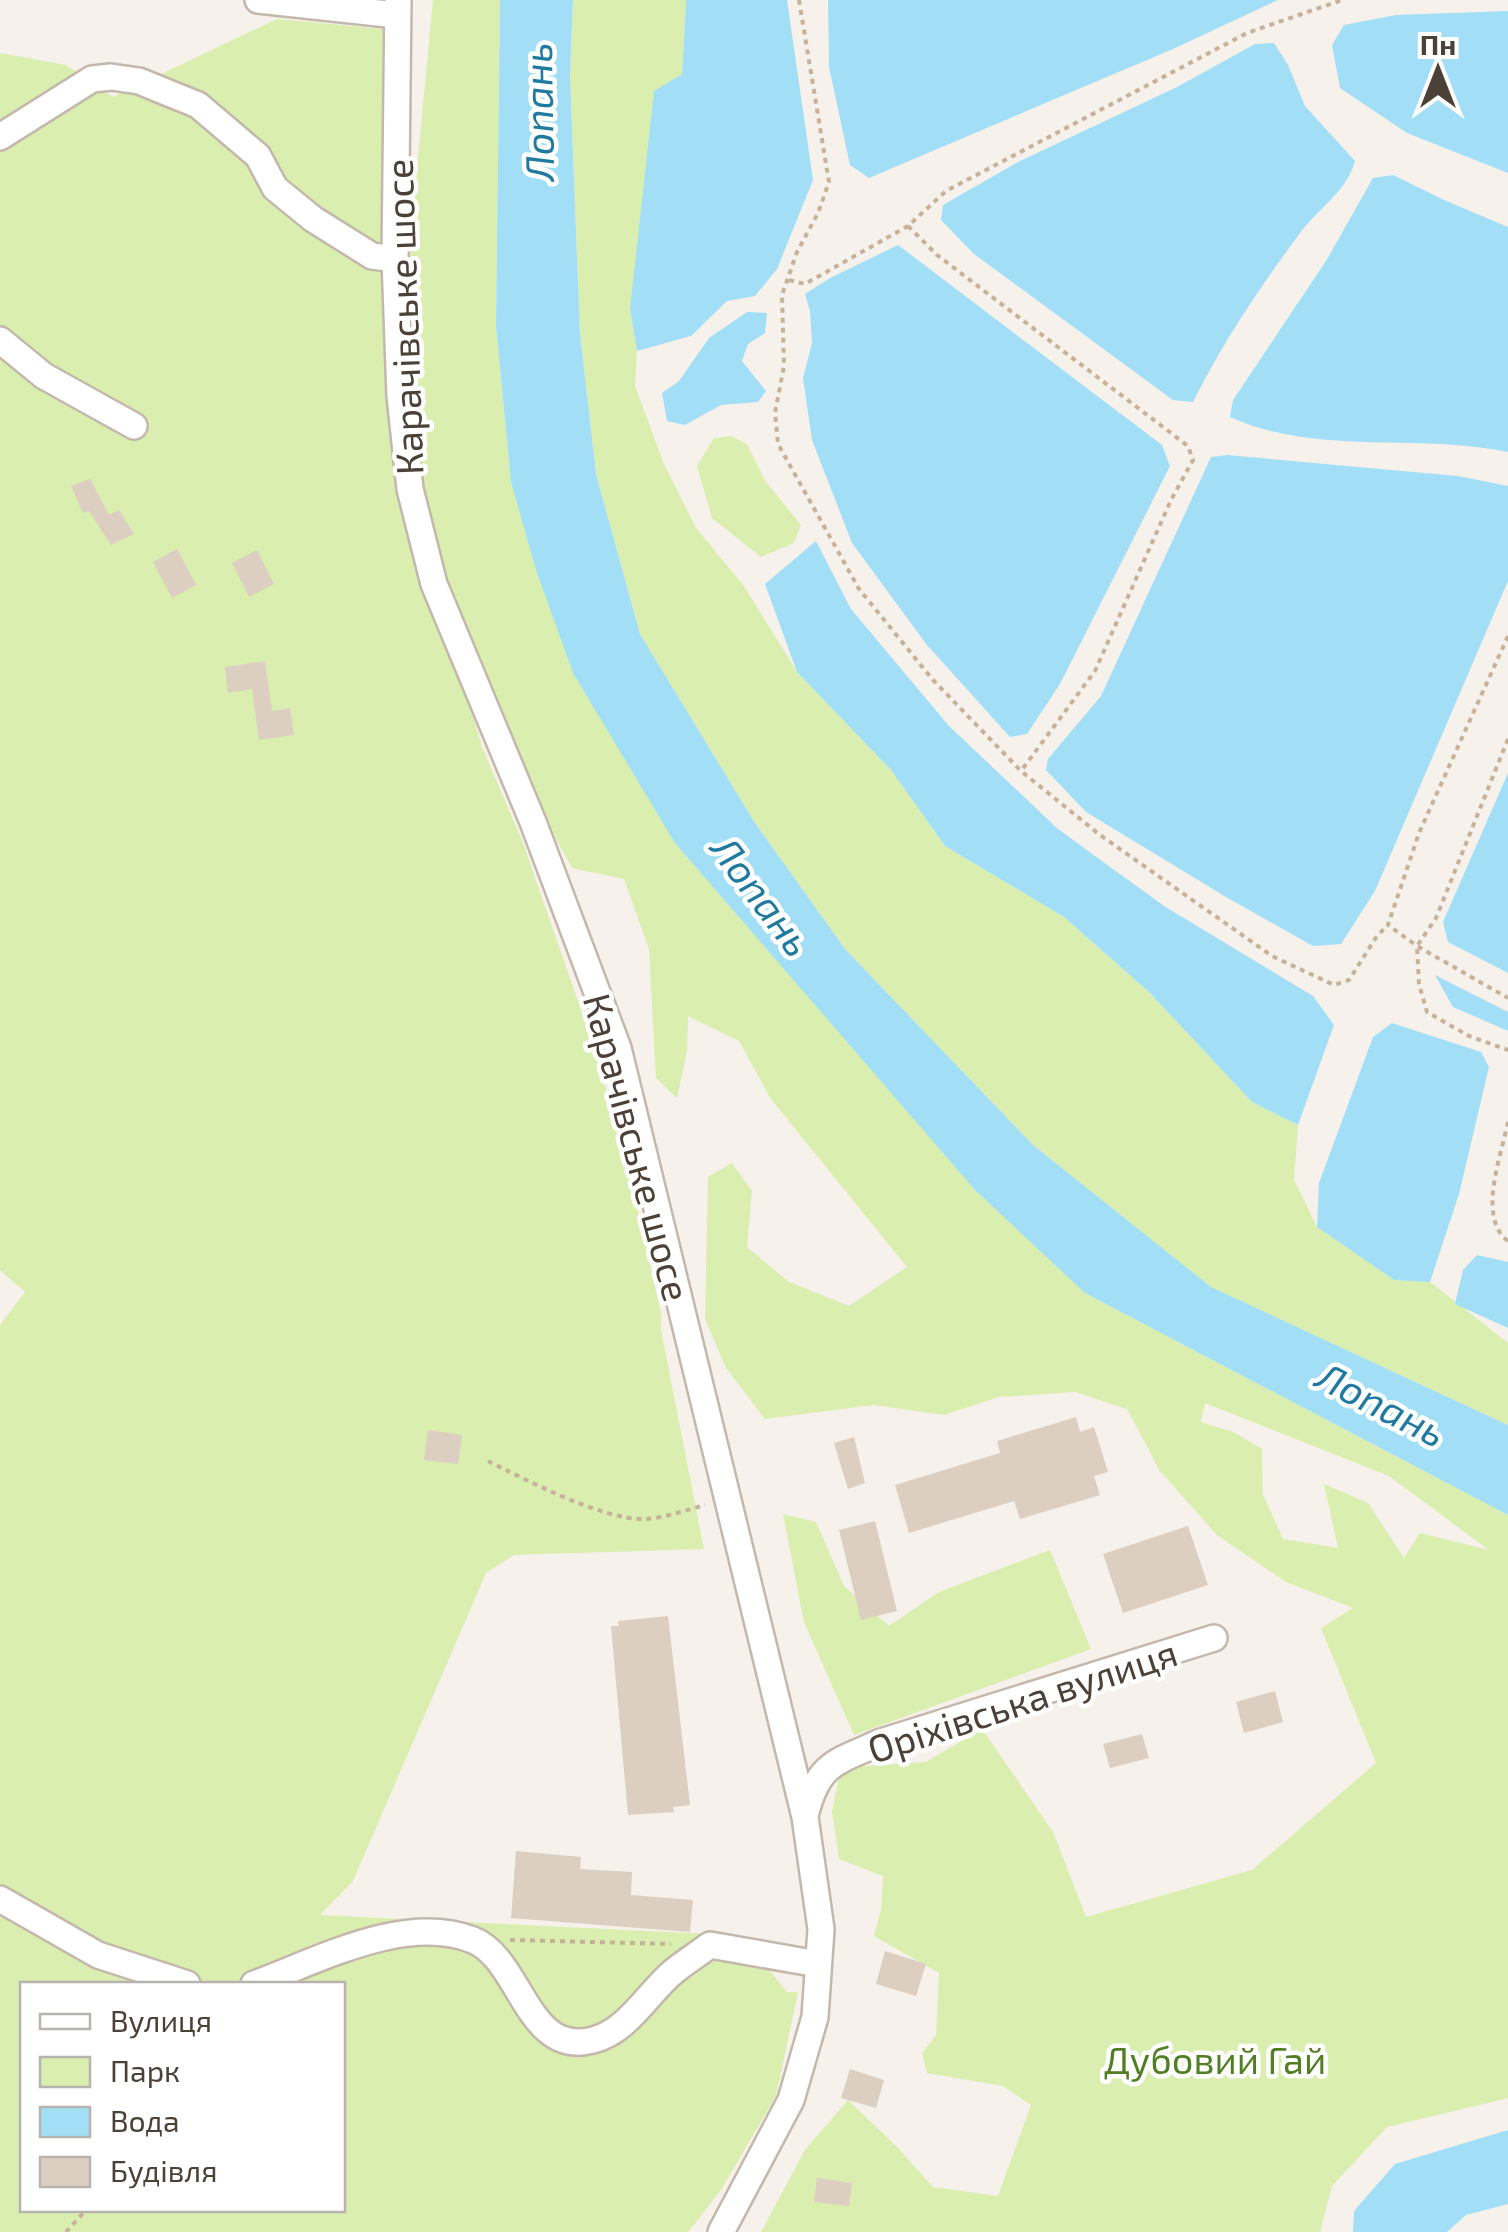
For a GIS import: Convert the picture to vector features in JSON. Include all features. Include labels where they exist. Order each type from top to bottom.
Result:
[{"type":"street","points":[[258,0],[398,8]]},
{"type":"street","name":"Карачівське шосе","points":[[398,8],[394,259],[400,396],[410,489],[434,584],[533,822],[618,1048],[805,1817],[821,1929],[815,2017],[790,2100],[721,2232]]},
{"type":"street","points":[[0,137],[92,79],[111,77],[139,82],[198,106],[258,156],[276,188],[313,219],[372,256],[394,259]]},
{"type":"street","points":[[0,340],[44,376],[134,426]]},
{"type":"street","name":"Оріхівська вулиця","points":[[805,1817],[813,1784],[829,1766],[881,1742],[1214,1638]]},
{"type":"street","points":[[0,1899],[98,1955],[181,1982]]},
{"type":"street","points":[[259,1982],[363,1941],[416,1931],[472,1939],[494,1952],[529,2010],[548,2031],[571,2041],[589,2042],[612,2034],[672,1972],[710,1945],[818,1964]]},
{"type":"path","points":[[800,0],[829,182],[782,295],[784,366],[775,413],[778,444],[859,589],[933,680],[1020,772],[1100,836],[1272,956],[1334,984],[1349,980],[1376,936],[1388,925],[1419,833],[1508,636]]},
{"type":"path","points":[[789,280],[805,284],[908,226],[946,192],[1247,33],[1342,0]]},
{"type":"path","points":[[908,226],[937,255],[1188,446],[1193,460],[1171,500],[1095,671],[1020,772]]},
{"type":"path","points":[[1508,739],[1436,918],[1416,946],[1419,984],[1427,1012],[1469,1036],[1508,1050]]},
{"type":"path","points":[[1388,925],[1416,946],[1508,998]]},
{"type":"path","points":[[1508,1122],[1490,1210],[1496,1231],[1508,1241]]},
{"type":"path","points":[[488,1461],[608,1512],[643,1519],[729,1500]]},
{"type":"path","points":[[512,1940],[670,1944]]},
{"type":"path","points":[[66,2232],[84,2212]]},
{"type":"green space","name":"Дубовий Гай","points":[[433,0],[500,0],[496,326],[511,482],[1085,1293],[1508,1515],[1508,2098],[1387,2127],[1332,2186],[1320,2232],[761,2232],[805,2150],[848,2100],[933,2187],[998,2196],[1031,2105],[1003,2086],[927,2073],[922,2053],[936,2035],[939,1973],[874,1936],[881,1910],[883,1876],[839,1859],[832,1811],[841,1768],[926,1762],[982,1729],[1053,1832],[1086,1917],[1252,1870],[1376,1763],[1321,1628],[1353,1608],[1286,1582],[1217,1535],[1160,1471],[1127,1409],[1075,1392],[999,1397],[944,1415],[874,1405],[765,1419],[726,1368],[705,1319],[708,1177],[732,1163],[752,1191],[747,1247],[789,1282],[849,1306],[907,1267],[771,1099],[739,1041],[688,1016],[687,1051],[677,1098],[656,1078],[649,949],[624,879],[572,868],[491,722],[432,577],[482,747],[523,843],[590,1036],[625,1152],[661,1314],[704,1549],[514,1555],[486,1573],[353,1881],[320,1915],[730,1935],[787,1992],[798,1992],[776,2096],[721,2190],[688,2232],[0,2232],[0,1325],[25,1292],[0,1270],[0,53],[66,65],[113,97],[277,19],[383,29],[395,450],[408,372],[410,242]],"holes":[[[1205,1403],[1389,1476],[1489,1550],[1420,1533],[1404,1558],[1368,1503],[1324,1484],[1338,1548],[1283,1539],[1263,1495],[1262,1449],[1233,1432],[1201,1422]]]},
{"type":"green space","points":[[573,0],[686,0],[682,74],[630,309],[637,351],[635,386],[664,464],[696,528],[744,586],[797,672],[891,770],[945,846],[1064,917],[1149,992],[1252,1102],[1298,1125],[1294,1180],[1317,1227],[1394,1280],[1430,1282],[1508,1343],[1508,1425],[1211,1287],[1033,1145],[845,949],[755,823],[640,634],[596,474],[580,333],[570,77]]},
{"type":"green space","points":[[731,436],[747,444],[766,482],[801,525],[794,543],[761,557],[712,518],[697,466],[714,438]]},
{"type":"green space","points":[[783,1514],[816,1522],[844,1586],[889,1626],[939,1592],[1050,1550],[1091,1649],[854,1735],[804,1622]]},
{"type":"water","name":"Лопань","points":[[500,0],[573,0],[570,77],[580,333],[596,474],[640,634],[755,823],[845,949],[1033,1145],[1211,1287],[1508,1425],[1508,1515],[1085,1293],[975,1190],[675,843],[573,673],[536,570],[511,482],[496,326]]},
{"type":"water","points":[[686,0],[787,0],[813,180],[777,269],[755,296],[727,301],[691,336],[637,351],[630,309],[654,91],[682,74]]},
{"type":"water","points":[[828,0],[1278,0],[1173,49],[869,178],[850,165],[829,67]]},
{"type":"water","points":[[1508,11],[1508,173],[1407,133],[1340,88],[1332,45],[1344,25],[1396,15]]},
{"type":"water","points":[[1274,43],[1305,106],[1355,161],[1346,182],[1300,233],[1256,294],[1193,402],[1173,400],[974,254],[941,220],[943,205],[1018,162],[1177,87],[1255,44]]},
{"type":"water","points":[[1393,175],[1508,227],[1508,452],[1297,436],[1230,417],[1233,400],[1326,261],[1373,178]]},
{"type":"water","points":[[898,245],[1162,445],[1170,466],[1060,684],[1027,734],[1010,737],[927,645],[852,543],[812,440],[803,378],[812,343],[805,294]]},
{"type":"water","points":[[747,312],[767,313],[765,333],[748,344],[742,361],[766,391],[758,402],[721,405],[685,425],[667,421],[662,393],[679,381],[709,338]]},
{"type":"water","points":[[1227,455],[1458,476],[1508,486],[1508,581],[1375,891],[1341,944],[1313,946],[1226,897],[1086,812],[1046,770],[1048,759],[1101,696],[1211,457]]},
{"type":"water","points":[[816,541],[851,609],[949,726],[1058,829],[1164,906],[1313,996],[1334,1025],[1298,1125],[1252,1102],[1149,992],[1064,917],[945,846],[891,770],[797,672],[765,584]]},
{"type":"water","points":[[1508,773],[1508,973],[1448,942],[1443,922]]},
{"type":"water","points":[[1435,975],[1508,1012],[1508,1031],[1453,1007]]},
{"type":"water","points":[[1392,1023],[1481,1052],[1489,1067],[1459,1194],[1430,1282],[1394,1280],[1317,1227],[1319,1183],[1373,1037]]},
{"type":"water","points":[[1477,1255],[1508,1262],[1508,1328],[1455,1304],[1463,1270]]},
{"type":"water","points":[[1508,2130],[1508,2204],[1466,2215],[1447,2232],[1353,2232],[1354,2211],[1395,2164]]},
{"type":"building","points":[[90,479],[109,515],[119,510],[134,534],[111,545],[89,511],[83,513],[71,486]]},
{"type":"building","points":[[177,549],[196,585],[172,598],[153,562]]},
{"type":"building","points":[[257,550],[274,584],[249,597],[232,563]]},
{"type":"building","points":[[265,661],[272,711],[290,708],[294,735],[259,740],[252,689],[228,693],[225,667]]},
{"type":"building","points":[[1076,1417],[1080,1432],[1094,1427],[1108,1472],[1094,1476],[1100,1495],[1020,1519],[1014,1501],[909,1533],[895,1485],[1000,1453],[997,1441]]},
{"type":"building","points":[[428,1430],[462,1435],[458,1464],[424,1460]]},
{"type":"building","points":[[854,1437],[865,1483],[848,1489],[834,1443]]},
{"type":"building","points":[[875,1521],[897,1611],[861,1620],[839,1530]]},
{"type":"building","points":[[1188,1526],[1208,1585],[1123,1613],[1103,1554]]},
{"type":"building","points":[[668,1616],[690,1805],[673,1807],[674,1812],[628,1815],[611,1626],[619,1626],[618,1621]]},
{"type":"building","points":[[1275,1691],[1283,1722],[1244,1733],[1236,1702]]},
{"type":"building","points":[[1142,1734],[1149,1758],[1110,1768],[1103,1744]]},
{"type":"building","points":[[516,1851],[581,1857],[580,1869],[632,1872],[631,1895],[693,1900],[690,1932],[511,1918]]},
{"type":"building","points":[[885,1951],[926,1964],[916,1996],[876,1984]]},
{"type":"building","points":[[850,2069],[884,2080],[876,2108],[841,2098]]},
{"type":"building","points":[[817,2178],[852,2183],[849,2206],[814,2202]]}]
